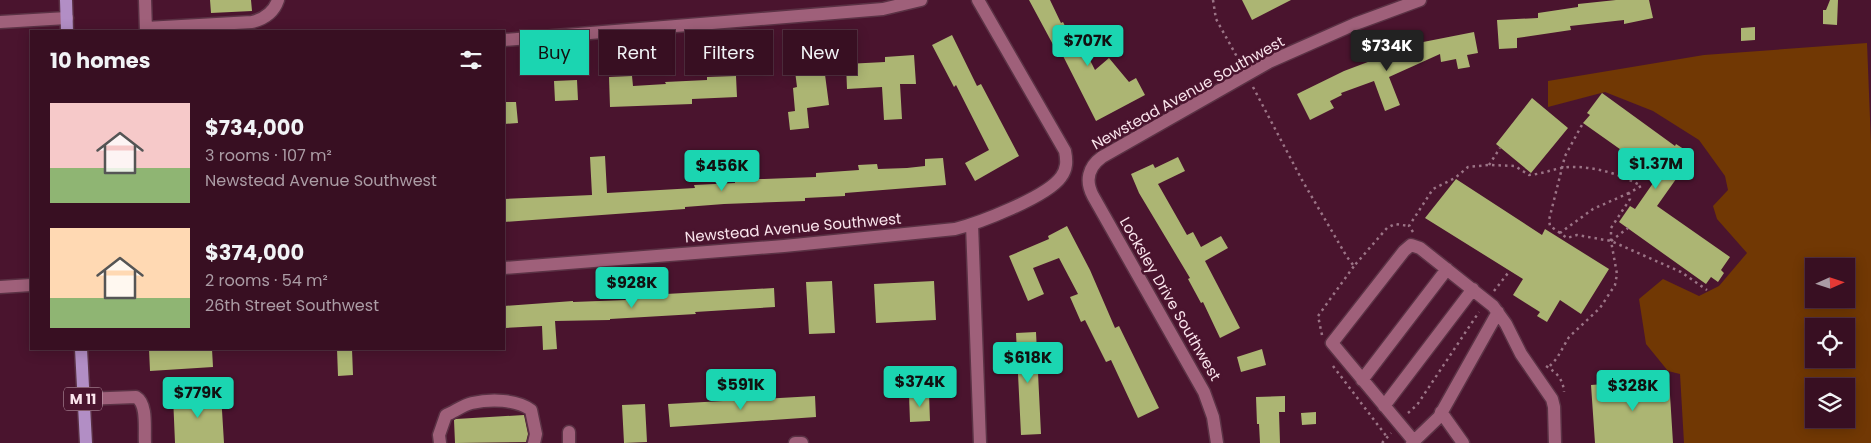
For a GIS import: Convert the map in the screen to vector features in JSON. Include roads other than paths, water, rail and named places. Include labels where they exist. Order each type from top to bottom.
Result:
[{"type":"main road","points":[[66,0],[68,30]]},
{"type":"main road","name":"M 11","points":[[81,350],[86,443]]},
{"type":"street","points":[[144,0],[146,29],[252,22],[261,20],[266,16],[274,9],[278,0]]},
{"type":"street","points":[[505,40],[883,10],[921,0]]},
{"type":"street","name":"Newstead Avenue Southwest","points":[[505,268],[794,245],[955,229],[1006,210],[1049,188],[1061,177],[1066,167],[1066,157],[1062,145],[978,0]]},
{"type":"street","name":"Newstead Avenue Southwest","points":[[1088,174],[1094,164],[1102,157],[1269,62],[1355,24],[1420,0]]},
{"type":"street","points":[[0,22],[67,18]]},
{"type":"street","name":"Locksley Drive Southwest","points":[[1088,174],[1088,185],[1093,196],[1204,392],[1213,417],[1217,443]]},
{"type":"street","points":[[972,224],[980,443]]},
{"type":"street","points":[[1498,312],[1436,420],[1413,442],[1332,343],[1407,248],[1411,245],[1420,248],[1473,289],[1493,296],[1498,312],[1506,324],[1520,354],[1552,399],[1555,443]]},
{"type":"street","points":[[1362,380],[1447,268]]},
{"type":"street","points":[[0,287],[30,285]]},
{"type":"street","points":[[1384,406],[1473,289]]},
{"type":"street","points":[[83,399],[136,397],[140,400],[143,408],[145,443]]},
{"type":"street","points":[[440,443],[439,435],[446,416],[472,403],[500,401],[522,404],[531,410],[536,434],[534,443]]},
{"type":"street","points":[[1441,412],[1463,443]]},
{"type":"street","points":[[795,443],[802,443]]}]
